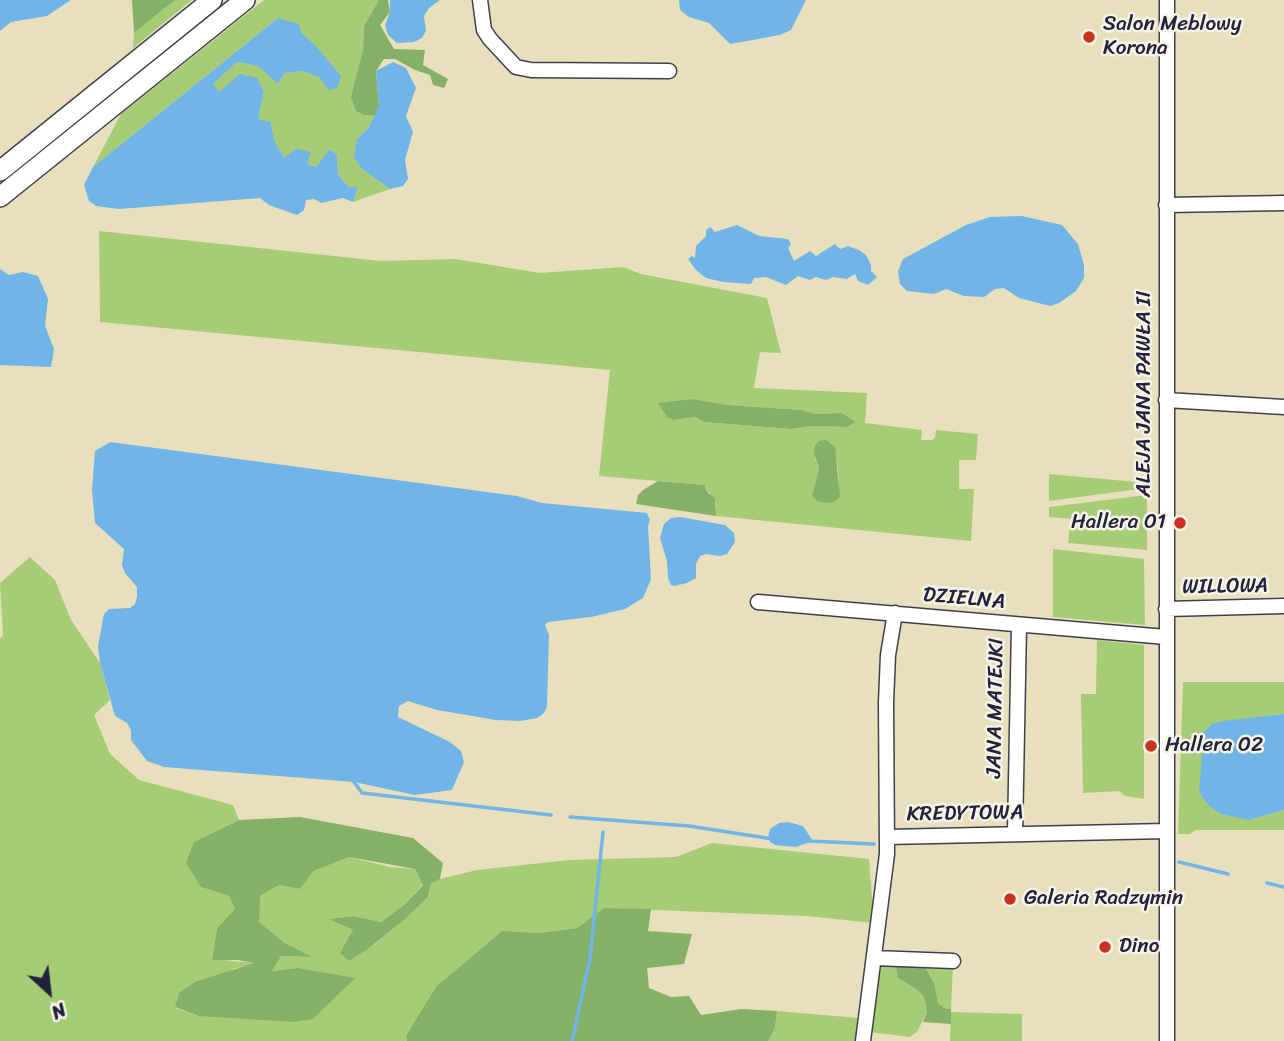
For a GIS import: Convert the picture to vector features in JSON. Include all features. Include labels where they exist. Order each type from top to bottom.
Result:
[{"type":"main road","points":[[0,170],[212,0]]},
{"type":"main road","points":[[0,197],[245,0]]},
{"type":"street","points":[[480,0],[484,30],[489,40],[516,67],[531,70],[669,71]]},
{"type":"street","name":"ALEJA JANA PAWŁA II","points":[[1167,0],[1167,1041]]},
{"type":"street","points":[[1166,205],[1284,203]]},
{"type":"street","points":[[1166,400],[1284,407]]},
{"type":"street","name":"DZIELNA","points":[[758,602],[1166,637]]},
{"type":"street","name":"WILLOWA","points":[[1166,609],[1284,607]]},
{"type":"street","points":[[887,836],[888,655],[895,613]]},
{"type":"street","name":"JANA MATEJKI","points":[[1015,834],[1019,625]]},
{"type":"street","name":"KREDYTOWA","points":[[863,1041],[887,836],[1166,831]]},
{"type":"street","points":[[874,958],[953,961]]},
{"type":"green space","points":[[132,0],[175,0],[134,33]]},
{"type":"green space","points":[[175,0],[192,0],[133,48],[134,33]]},
{"type":"green space","points":[[264,0],[379,0],[364,26],[359,71],[364,115],[375,116],[357,139],[362,169],[390,189],[353,202],[358,187],[349,187],[338,175],[337,156],[331,149],[316,167],[307,164],[310,152],[284,158],[274,141],[271,122],[258,119],[264,92],[218,92],[212,84],[237,62],[258,66],[278,84],[283,73],[302,71],[319,77],[314,44],[278,18],[93,167],[121,114]]},
{"type":"green space","points":[[379,0],[388,0],[390,12],[380,25],[394,49],[425,50],[423,65],[448,79],[444,88],[433,85],[430,75],[395,59],[384,59],[376,71],[379,106],[375,116],[356,111],[351,97],[363,50],[364,26]]},
{"type":"green space","points":[[99,231],[381,261],[455,259],[540,273],[623,267],[641,274],[767,298],[781,353],[760,352],[754,388],[867,393],[865,423],[922,430],[921,440],[932,440],[936,430],[978,434],[976,460],[959,460],[959,489],[974,489],[971,541],[716,516],[716,503],[706,491],[705,485],[599,476],[610,370],[100,322]],"holes":[[[693,399],[728,405],[802,410],[814,414],[842,413],[856,422],[847,427],[811,426],[791,429],[704,422],[695,417],[674,420],[682,401]],[[815,458],[837,461],[839,485],[812,495],[819,469]]]},
{"type":"green space","points":[[693,399],[728,405],[802,410],[814,414],[842,413],[856,422],[847,427],[811,426],[791,429],[704,422],[695,417],[674,420],[667,417],[658,403]]},
{"type":"green space","points":[[826,440],[835,447],[840,497],[834,502],[825,503],[817,501],[812,495],[819,469],[814,453],[815,446],[819,441]]},
{"type":"green space","points":[[1049,474],[1147,483],[1147,488],[1049,501]]},
{"type":"green space","points":[[658,481],[705,485],[706,491],[715,498],[716,516],[636,504],[638,495]]},
{"type":"green space","points":[[1147,495],[1147,550],[1068,543],[1071,519],[1049,517],[1049,507]]},
{"type":"green space","points":[[1053,549],[1144,559],[1145,625],[1053,617]]},
{"type":"green space","points":[[30,557],[55,580],[71,620],[100,663],[110,700],[94,715],[110,754],[139,780],[233,805],[239,820],[194,842],[201,887],[229,896],[235,909],[217,928],[212,959],[256,963],[233,969],[175,1008],[199,1016],[298,968],[271,971],[280,956],[310,957],[285,943],[259,922],[259,897],[279,885],[300,889],[314,871],[349,857],[390,867],[415,869],[423,884],[404,905],[381,922],[353,916],[330,919],[353,930],[373,946],[428,897],[431,884],[440,879],[477,870],[569,860],[676,857],[712,843],[869,859],[874,923],[807,916],[604,908],[577,928],[537,933],[502,932],[406,1036],[407,1041],[0,1041],[0,638],[3,635],[0,583]]},
{"type":"green space","points":[[1097,640],[1144,645],[1144,799],[1125,796],[1119,791],[1083,793],[1081,694],[1096,694]]},
{"type":"green space","points":[[1183,682],[1284,682],[1284,714],[1212,724],[1249,820],[1284,810],[1284,830],[1195,830],[1190,834],[1178,834]]},
{"type":"green space","points":[[300,817],[413,838],[443,863],[440,879],[431,884],[428,897],[407,917],[349,961],[340,953],[353,930],[329,919],[353,916],[381,922],[404,905],[423,885],[415,869],[349,857],[314,871],[300,889],[279,885],[260,896],[259,922],[285,943],[312,957],[281,956],[272,971],[297,968],[355,978],[313,1019],[294,1022],[199,1016],[175,1007],[179,993],[195,982],[254,963],[212,960],[217,928],[235,909],[229,896],[201,887],[186,863],[194,842],[239,820]]},
{"type":"green space","points":[[604,908],[651,909],[648,931],[692,934],[684,964],[647,968],[649,988],[671,997],[689,996],[701,1015],[741,1009],[777,1011],[775,1028],[768,1041],[407,1041],[406,1036],[436,987],[502,931],[537,933],[577,928]]},
{"type":"green space","points":[[877,963],[895,964],[898,978],[924,997],[927,1012],[917,1032],[910,1037],[870,1032]]},
{"type":"green space","points":[[895,964],[924,964],[934,983],[938,1003],[951,1009],[951,1024],[923,1022],[927,1012],[924,997],[898,978]]},
{"type":"green space","points":[[924,964],[953,965],[951,1009],[938,1003],[931,976]]},
{"type":"green space","points":[[777,1011],[858,1018],[857,1041],[768,1041],[775,1028]]},
{"type":"green space","points":[[951,1012],[1022,1014],[1022,1041],[950,1041]]},
{"type":"water","points":[[0,0],[71,0],[47,16],[11,22],[0,31]]},
{"type":"water","points":[[390,0],[440,0],[429,8],[424,16],[426,31],[422,38],[414,42],[397,43],[388,35],[385,25],[390,12]]},
{"type":"water","points":[[679,0],[806,0],[791,30],[780,35],[730,44],[709,23],[689,17],[680,10]]},
{"type":"water","points":[[278,18],[299,24],[301,33],[341,76],[337,88],[329,90],[319,77],[302,71],[284,73],[278,84],[258,66],[237,62],[213,84],[219,92],[240,74],[257,78],[264,92],[258,119],[271,122],[274,140],[284,158],[296,149],[311,152],[307,164],[316,167],[330,149],[337,155],[338,175],[349,187],[358,187],[353,202],[343,198],[321,203],[314,199],[306,200],[304,210],[297,215],[269,205],[260,198],[119,209],[96,206],[89,201],[84,185],[93,167]]},
{"type":"water","points":[[393,62],[406,68],[416,88],[406,116],[413,132],[405,160],[408,179],[403,186],[390,189],[362,169],[354,157],[357,139],[369,127],[379,106],[376,71]]},
{"type":"water","points":[[1022,216],[1062,225],[1078,244],[1084,265],[1084,278],[1076,291],[1059,303],[1050,306],[1019,298],[1004,288],[995,289],[984,297],[964,296],[946,289],[934,294],[907,291],[900,284],[898,271],[903,259],[966,225],[990,217]]},
{"type":"water","points":[[737,225],[759,236],[788,239],[791,244],[788,248],[794,261],[810,251],[816,256],[835,244],[840,249],[848,246],[859,250],[866,255],[871,271],[877,277],[868,285],[858,281],[855,274],[847,279],[833,277],[826,280],[816,277],[810,280],[798,276],[786,285],[766,277],[754,278],[751,284],[706,278],[688,259],[692,256],[695,258],[696,246],[706,236],[706,230],[710,227],[715,232]]},
{"type":"water","points":[[0,269],[9,275],[23,272],[38,276],[48,299],[45,326],[54,349],[51,367],[0,365]]},
{"type":"water","points":[[110,442],[517,496],[542,503],[647,513],[650,520],[648,526],[651,579],[643,598],[625,609],[591,617],[548,622],[545,625],[549,635],[547,707],[537,718],[520,721],[496,720],[437,710],[408,701],[399,706],[398,717],[450,742],[461,751],[464,762],[452,790],[415,795],[354,782],[164,767],[147,761],[131,740],[131,730],[127,723],[115,716],[100,663],[98,646],[104,614],[109,609],[130,608],[137,597],[137,587],[122,565],[124,549],[95,523],[92,490],[95,451]]},
{"type":"water","points":[[680,517],[725,525],[734,533],[735,542],[727,554],[700,556],[696,564],[696,578],[674,586],[668,578],[667,561],[660,538],[664,524],[671,518]]},
{"type":"water","points":[[1284,714],[1284,810],[1249,820],[1221,814],[1211,807],[1199,791],[1204,732],[1212,724],[1223,721]]},
{"type":"water","points":[[788,822],[803,826],[813,841],[796,847],[770,842],[770,829],[779,823]]},
{"type":"waterway","points":[[354,782],[362,793],[551,815]]},
{"type":"waterway","points":[[570,817],[689,826],[773,839]]},
{"type":"waterway","points":[[572,1041],[590,959],[603,832]]},
{"type":"waterway","points":[[808,841],[874,844]]},
{"type":"waterway","points":[[1179,862],[1228,874]]},
{"type":"waterway","points":[[1267,883],[1284,887]]},
{"type":"place","name":"Salon Meblowy Korona","points":[[1089,37]]},
{"type":"place","name":"Hallera 01","points":[[1180,523]]},
{"type":"place","name":"Hallera 02","points":[[1151,746]]},
{"type":"place","name":"Galeria Radzymin","points":[[1010,899]]},
{"type":"place","name":"Dino","points":[[1105,947]]}]
